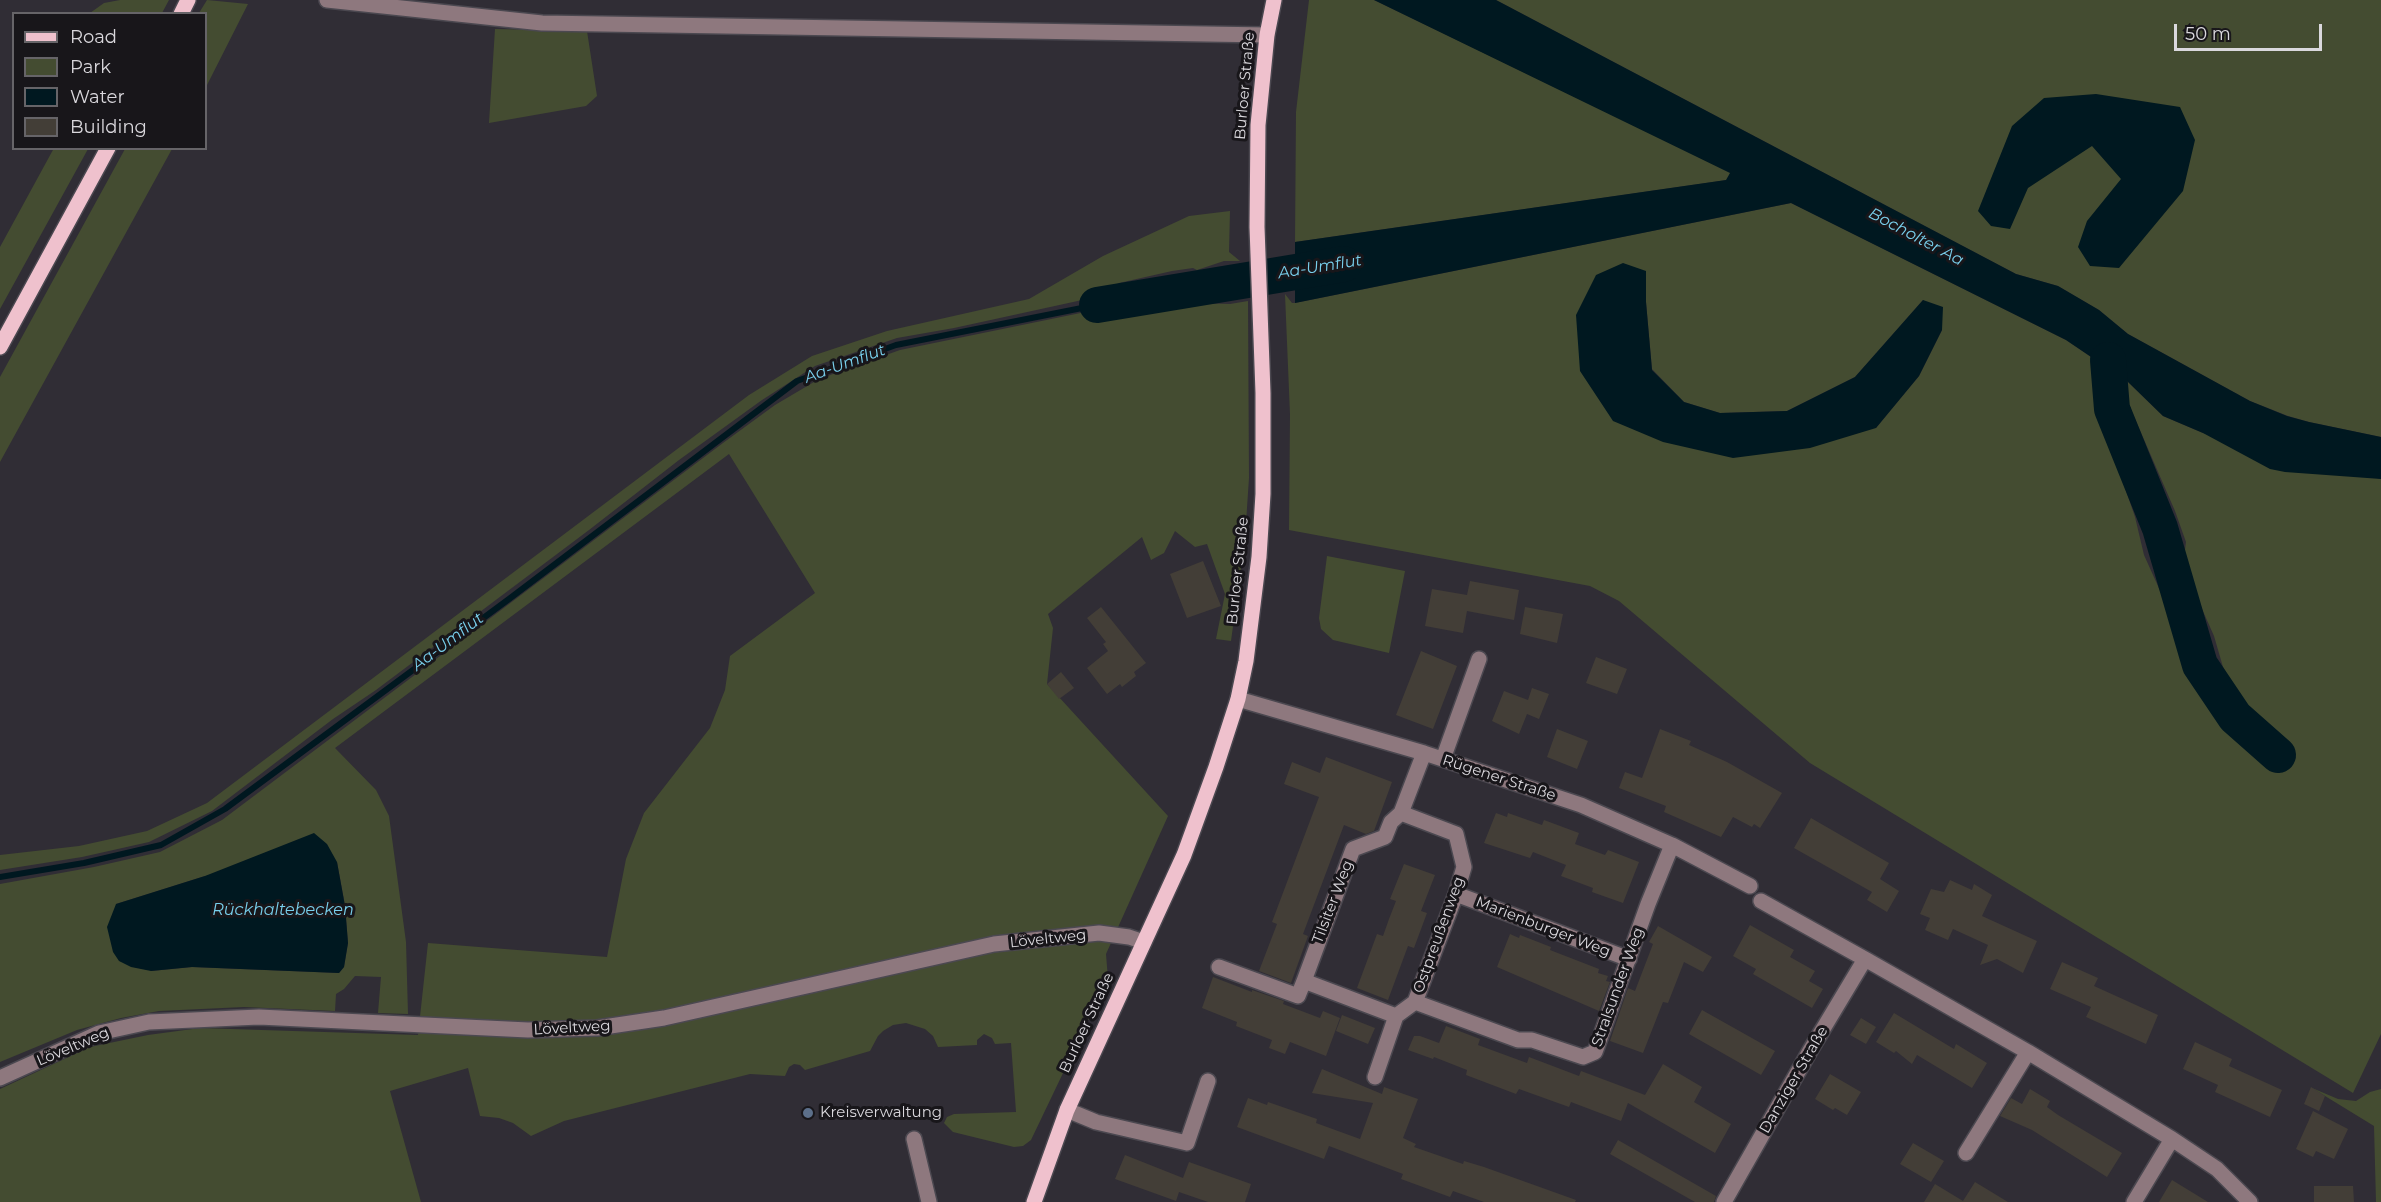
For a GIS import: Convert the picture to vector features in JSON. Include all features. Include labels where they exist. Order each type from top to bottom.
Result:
[{"type":"main road","name":"Burloer Straße","points":[[1034,1202],[1067,1110],[1184,855],[1238,699],[1252,622],[1261,526],[1263,393],[1257,227],[1258,125],[1267,35],[1274,0]]},
{"type":"main road","points":[[0,347],[107,150]]},
{"type":"street","points":[[327,0],[542,23],[1267,35]]},
{"type":"street","points":[[1443,759],[1479,659]]},
{"type":"street","name":"Rügener Straße","points":[[1238,699],[1424,753],[1581,805],[1672,845],[1750,886]]},
{"type":"street","points":[[1401,813],[1424,753]]},
{"type":"street","name":"Ostpreußenweg","points":[[1396,1016],[1415,1002],[1464,867],[1456,834],[1401,813]]},
{"type":"street","name":"Tilsiter Weg","points":[[1304,981],[1353,849],[1385,837],[1391,822],[1401,813]]},
{"type":"street","name":"Stralsunder Weg","points":[[1415,1002],[1518,1040],[1532,1040],[1583,1057],[1595,1052],[1648,904],[1672,845]]},
{"type":"street","name":"Marienburger Weg","points":[[1456,894],[1629,959]]},
{"type":"street","points":[[1761,901],[2028,1052],[2172,1139],[2217,1169],[2250,1202]]},
{"type":"street","name":"Löveltweg","points":[[0,1078],[99,1033],[149,1022],[259,1017],[528,1030],[597,1028],[664,1018],[994,944],[1100,933],[1129,937],[1144,942]]},
{"type":"street","name":"Danziger Straße","points":[[1724,1202],[1865,959]]},
{"type":"street","points":[[1219,967],[1298,996],[1304,981],[1396,1016],[1375,1077]]},
{"type":"street","points":[[1966,1153],[2028,1052]]},
{"type":"street","points":[[1067,1110],[1096,1122],[1187,1143],[1208,1081]]},
{"type":"street","points":[[914,1139],[929,1202]]},
{"type":"street","points":[[2134,1202],[2172,1139]]},
{"type":"green space","points":[[120,0],[169,0],[163,12],[91,12],[104,3]]},
{"type":"green space","points":[[207,0],[248,4],[207,85],[207,12],[200,12]]},
{"type":"green space","points":[[1309,0],[1374,0],[1731,172],[1727,180],[1295,242],[1296,112]]},
{"type":"green space","points":[[1496,0],[2381,0],[2381,437],[2309,422],[2250,401],[2128,334],[2099,310],[2058,286],[2016,274]]},
{"type":"green space","points":[[495,29],[587,31],[597,96],[586,106],[489,123]]},
{"type":"green space","points":[[53,150],[87,150],[0,309],[0,247]]},
{"type":"green space","points":[[124,150],[171,150],[0,462],[0,377]]},
{"type":"green space","points":[[1791,203],[2066,340],[2100,363],[2098,409],[2135,517],[2144,555],[2171,615],[2185,666],[2212,709],[2235,737],[2259,757],[2289,762],[2280,742],[2265,735],[2242,703],[2223,667],[2214,636],[2183,566],[2186,542],[2175,511],[2116,375],[2127,381],[2163,416],[2203,433],[2381,479],[2381,1034],[2353,1093],[1810,763],[1619,601],[1590,586],[1289,530],[1290,414],[1285,294],[1292,303]],"holes":[[[1646,271],[1646,302],[1652,369],[1684,402],[1720,413],[1787,411],[1855,377],[1923,300],[1942,330],[1919,376],[1876,428],[1613,421]]]},
{"type":"green space","points":[[1230,211],[1229,252],[1240,261],[1224,261],[1197,270],[1193,268],[1172,271],[1119,283],[1096,297],[897,338],[815,366],[762,400],[679,460],[589,530],[212,811],[149,842],[82,857],[0,870],[0,855],[79,846],[147,831],[207,803],[749,395],[812,356],[887,331],[1029,299],[1103,256],[1189,216]]},
{"type":"green space","points":[[1248,301],[1249,478],[1245,538],[1231,641],[1216,639],[1225,594],[1207,544],[1195,547],[1175,531],[1164,553],[1151,560],[1142,537],[1048,614],[1053,628],[1047,684],[1168,816],[1106,954],[1108,979],[1031,1140],[1023,1146],[1014,1147],[953,1132],[944,1123],[947,1117],[954,1114],[1016,1112],[1011,1043],[995,1044],[992,1038],[984,1034],[977,1040],[977,1045],[938,1047],[933,1036],[925,1029],[906,1023],[893,1025],[883,1031],[870,1051],[805,1070],[800,1065],[794,1064],[789,1067],[785,1076],[750,1074],[564,1121],[531,1136],[513,1123],[499,1118],[480,1116],[468,1068],[390,1091],[421,1202],[0,1202],[0,1089],[90,1047],[148,1035],[200,1028],[418,1035],[428,943],[607,957],[626,859],[644,813],[710,728],[725,690],[730,656],[815,593],[729,454],[335,748],[376,790],[389,816],[406,942],[408,1014],[378,1013],[381,977],[355,976],[344,989],[336,994],[335,1011],[244,1007],[159,1011],[77,1030],[0,1062],[0,884],[160,852],[222,820],[723,443],[775,405],[819,379],[900,350],[1100,309],[1131,316],[1193,303],[1230,304]],"holes":[[[337,862],[345,905],[348,943],[344,967],[339,973],[192,967],[151,971],[116,904],[205,876]]]},
{"type":"green space","points":[[1327,556],[1405,571],[1389,653],[1333,640],[1321,629],[1319,618]]},
{"type":"green space","points":[[2312,1088],[2338,1099],[2356,1101],[2370,1092],[2381,1089],[2381,1202],[2376,1202],[2374,1126]]},
{"type":"water","name":"Bocholter Aa","points":[[1374,0],[1496,0],[2016,274],[2058,286],[2099,310],[2128,334],[2250,401],[2287,416],[2381,437],[2381,479],[2270,469],[2203,433],[2163,416],[2127,381],[2117,375],[2131,409],[2098,409],[2100,363],[2066,340],[1791,203],[1295,303],[1295,242],[1726,180],[1730,173]]},
{"type":"water","points":[[2096,94],[2180,107],[2195,140],[2183,191],[2119,268],[2090,266],[2078,247],[2087,221],[2121,179],[2092,146],[2028,188],[2010,229],[1991,226],[1978,211],[2012,126],[2044,98]]},
{"type":"water","points":[[1623,263],[1646,271],[1646,302],[1652,370],[1684,402],[1720,413],[1787,411],[1855,377],[1923,300],[1943,307],[1942,330],[1919,376],[1876,428],[1810,448],[1733,458],[1663,442],[1613,421],[1580,371],[1576,315],[1596,275]]},
{"type":"water","name":"Rückhaltebecken","points":[[314,833],[327,844],[337,862],[345,906],[348,943],[344,967],[339,973],[192,967],[151,971],[131,967],[119,961],[113,952],[107,927],[116,904],[205,876]]},
{"type":"building","points":[[1203,561],[1221,606],[1187,618],[1170,574]]},
{"type":"building","points":[[1470,581],[1519,590],[1514,620],[1467,611],[1463,633],[1425,626],[1432,589],[1467,595]]},
{"type":"building","points":[[1101,607],[1146,663],[1134,672],[1136,676],[1122,687],[1120,684],[1107,694],[1087,668],[1108,651],[1103,644],[1106,642],[1087,618]]},
{"type":"building","points":[[1525,607],[1563,614],[1557,643],[1520,634]]},
{"type":"building","points":[[1421,651],[1457,666],[1433,729],[1396,715]]},
{"type":"building","points":[[1596,657],[1627,669],[1617,694],[1586,683]]},
{"type":"building","points":[[1061,672],[1074,688],[1059,699],[1047,684]]},
{"type":"building","points":[[1532,688],[1549,694],[1539,719],[1527,714],[1519,734],[1492,721],[1504,691],[1528,700]]},
{"type":"building","points":[[1557,729],[1588,741],[1577,769],[1547,757]]},
{"type":"building","points":[[1660,729],[1691,741],[1689,745],[1727,762],[1782,793],[1760,828],[1754,824],[1752,827],[1733,817],[1721,837],[1664,812],[1666,806],[1619,788],[1625,772],[1642,778]]},
{"type":"building","points":[[1326,757],[1392,782],[1374,831],[1366,834],[1344,825],[1303,934],[1308,936],[1291,983],[1259,971],[1277,924],[1272,922],[1319,797],[1284,784],[1292,762],[1320,773]]},
{"type":"building","points":[[1496,813],[1507,817],[1508,813],[1542,825],[1544,820],[1579,833],[1575,844],[1605,855],[1608,850],[1639,862],[1623,903],[1592,892],[1593,888],[1561,876],[1566,865],[1533,852],[1530,858],[1484,843]]},
{"type":"building","points":[[1811,818],[1889,863],[1880,879],[1899,891],[1887,912],[1867,900],[1872,892],[1794,848]]},
{"type":"building","points":[[1404,864],[1435,875],[1421,911],[1427,913],[1414,948],[1408,946],[1388,1000],[1357,988],[1377,934],[1383,936],[1396,901],[1390,899]]},
{"type":"building","points":[[1950,880],[1972,890],[1974,884],[1992,895],[1982,916],[2037,941],[2023,973],[1997,959],[1980,965],[1988,945],[1953,929],[1948,940],[1925,930],[1930,918],[1920,914],[1931,889],[1944,892]]},
{"type":"building","points":[[1750,925],[1794,950],[1790,957],[1815,971],[1809,981],[1823,989],[1812,1008],[1753,974],[1756,969],[1733,956]]},
{"type":"building","points":[[1658,926],[1712,957],[1703,972],[1684,962],[1668,1003],[1663,1002],[1643,1053],[1610,1041],[1628,988],[1635,991],[1653,944],[1649,942]]},
{"type":"building","points":[[1510,934],[1519,938],[1520,935],[1551,947],[1550,950],[1599,969],[1598,973],[1608,976],[1606,981],[1610,982],[1599,1011],[1497,967]]},
{"type":"building","points":[[2062,962],[2098,978],[2094,986],[2158,1015],[2146,1044],[2086,1017],[2091,1007],[2050,989]]},
{"type":"building","points":[[1213,977],[1284,1001],[1283,1004],[1320,1018],[1323,1011],[1340,1018],[1326,1056],[1290,1042],[1285,1054],[1269,1048],[1272,1040],[1236,1026],[1237,1022],[1202,1008]]},
{"type":"building","points":[[1702,1010],[1775,1051],[1761,1075],[1689,1034]]},
{"type":"building","points":[[1894,1013],[1954,1049],[1956,1044],[1987,1063],[1972,1088],[1917,1055],[1912,1064],[1896,1051],[1894,1053],[1876,1042]]},
{"type":"building","points":[[1342,1015],[1375,1028],[1368,1044],[1336,1031]]},
{"type":"building","points":[[1861,1018],[1876,1027],[1866,1044],[1850,1035]]},
{"type":"building","points":[[1446,1026],[1480,1039],[1478,1045],[1527,1063],[1529,1057],[1579,1076],[1581,1071],[1645,1095],[1663,1064],[1702,1087],[1694,1102],[1731,1124],[1715,1153],[1628,1103],[1621,1121],[1571,1102],[1569,1107],[1519,1089],[1516,1094],[1466,1075],[1467,1070],[1408,1050],[1414,1036],[1439,1043]]},
{"type":"building","points":[[2195,1042],[2232,1059],[2229,1066],[2282,1090],[2270,1117],[2215,1092],[2218,1085],[2183,1069]]},
{"type":"building","points":[[1322,1069],[1382,1094],[1384,1087],[1418,1099],[1403,1138],[1416,1144],[1414,1147],[1463,1164],[1464,1161],[1484,1167],[1576,1200],[1575,1202],[1484,1202],[1453,1191],[1450,1197],[1401,1179],[1403,1174],[1329,1146],[1324,1159],[1237,1127],[1248,1098],[1267,1105],[1268,1102],[1317,1119],[1316,1123],[1360,1139],[1373,1103],[1312,1093]]},
{"type":"building","points":[[1830,1074],[1861,1092],[1847,1115],[1815,1099]]},
{"type":"building","points":[[2311,1087],[2325,1096],[2319,1111],[2304,1104]]},
{"type":"building","points":[[2030,1089],[2050,1101],[2047,1107],[2058,1115],[2122,1153],[2107,1177],[2032,1130],[2000,1116],[2011,1098],[2022,1104]]},
{"type":"building","points":[[2313,1111],[2348,1129],[2334,1159],[2316,1151],[2313,1157],[2296,1149]]},
{"type":"building","points":[[1618,1140],[1716,1196],[1714,1202],[1695,1202],[1610,1154]]},
{"type":"building","points":[[1913,1143],[1944,1161],[1931,1182],[1900,1164]]},
{"type":"building","points":[[1125,1155],[1183,1178],[1189,1162],[1251,1184],[1245,1202],[1208,1202],[1179,1192],[1176,1201],[1115,1179]]},
{"type":"building","points":[[2172,1180],[2208,1202],[2159,1202]]},
{"type":"building","points":[[1975,1182],[2008,1202],[1924,1202],[1935,1184],[1963,1201]]},
{"type":"building","points":[[2314,1186],[2353,1186],[2354,1202],[2314,1202]]},
{"type":"waterway","name":"Aa-Umflut","points":[[1097,305],[1344,264]]},
{"type":"waterway","name":"Aa-Umflut","points":[[0,877],[84,863],[161,845],[225,809],[509,599],[797,381],[896,345],[1097,305]]},
{"type":"waterway","points":[[2108,360],[2112,409],[2160,528],[2200,665],[2235,717],[2278,755]]},
{"type":"place","name":"Kreisverwaltung","points":[[808,1113]]}]
